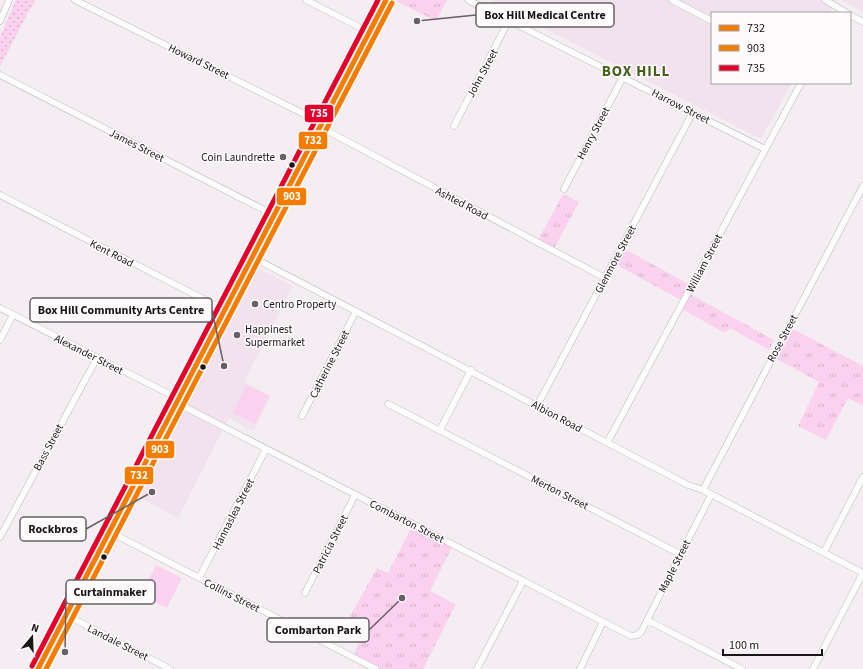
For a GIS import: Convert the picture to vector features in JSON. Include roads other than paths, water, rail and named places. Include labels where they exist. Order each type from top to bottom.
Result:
[{"type":"main road","points":[[38,669],[386,0]]},
{"type":"street","points":[[0,21],[9,0]]},
{"type":"street","name":"Howard Street","points":[[75,0],[321,125]]},
{"type":"street","points":[[306,0],[369,32]]},
{"type":"street","name":"Harrow Street","points":[[468,0],[765,149]]},
{"type":"street","points":[[672,0],[711,20]]},
{"type":"street","points":[[825,0],[840,11]]},
{"type":"street","points":[[851,15],[863,22]]},
{"type":"street","name":"John Street","points":[[454,126],[509,20]]},
{"type":"street","name":"James Street","points":[[0,75],[274,215]]},
{"type":"street","name":"Henry Street","points":[[564,189],[623,77]]},
{"type":"street","name":"William Street","points":[[607,443],[800,84]]},
{"type":"street","name":"Glenmore Street","points":[[537,406],[693,112]]},
{"type":"street","name":"Ashted Road","points":[[321,125],[605,278]]},
{"type":"street","name":"Rose Street","points":[[703,490],[863,186]]},
{"type":"street","name":"Kent Road","points":[[0,195],[225,310]]},
{"type":"street","name":"Albion Road","points":[[252,257],[471,370],[688,485],[703,490],[710,495],[863,573]]},
{"type":"street","name":"Alexander Street","points":[[0,308],[178,401]]},
{"type":"street","name":"Catherine Street","points":[[302,416],[356,311]]},
{"type":"street","points":[[0,340],[13,315]]},
{"type":"street","name":"Bass Street","points":[[0,537],[97,358]]},
{"type":"street","points":[[440,430],[471,370]]},
{"type":"street","name":"Combarton Street","points":[[178,401],[266,449],[523,581],[631,636],[637,635]]},
{"type":"street","name":"Merton Street","points":[[388,404],[680,554]]},
{"type":"street","name":"Hannaslea Street","points":[[199,578],[266,449]]},
{"type":"street","points":[[824,552],[863,477]]},
{"type":"street","name":"Patricia Street","points":[[304,593],[355,495]]},
{"type":"street","name":"Maple Street","points":[[637,635],[641,632],[710,495]]},
{"type":"street","name":"Collins Street","points":[[110,532],[376,669]]},
{"type":"street","points":[[813,669],[863,573]]},
{"type":"street","points":[[477,669],[523,581]]},
{"type":"street","name":"Landale Street","points":[[66,615],[170,669]]},
{"type":"street","points":[[647,620],[742,669]]},
{"type":"street","points":[[580,669],[604,622]]},
{"type":"place","name":"Box Hill Medical Centre","points":[[417,21]]},
{"type":"place","name":"Coin Laundrette","points":[[283,157]]},
{"type":"place","name":"Centro Property","points":[[255,304]]},
{"type":"place","name":"Happinest Supermarket","points":[[237,335]]},
{"type":"place","name":"Box Hill Community Arts Centre","points":[[224,366]]},
{"type":"place","name":"Rockbros","points":[[152,492]]},
{"type":"place","name":"Combarton Park","points":[[402,598]]},
{"type":"place","name":"Curtainmaker","points":[[65,652]]},
{"type":"district","name":"BOX HILL","points":[[636,71]]}]
